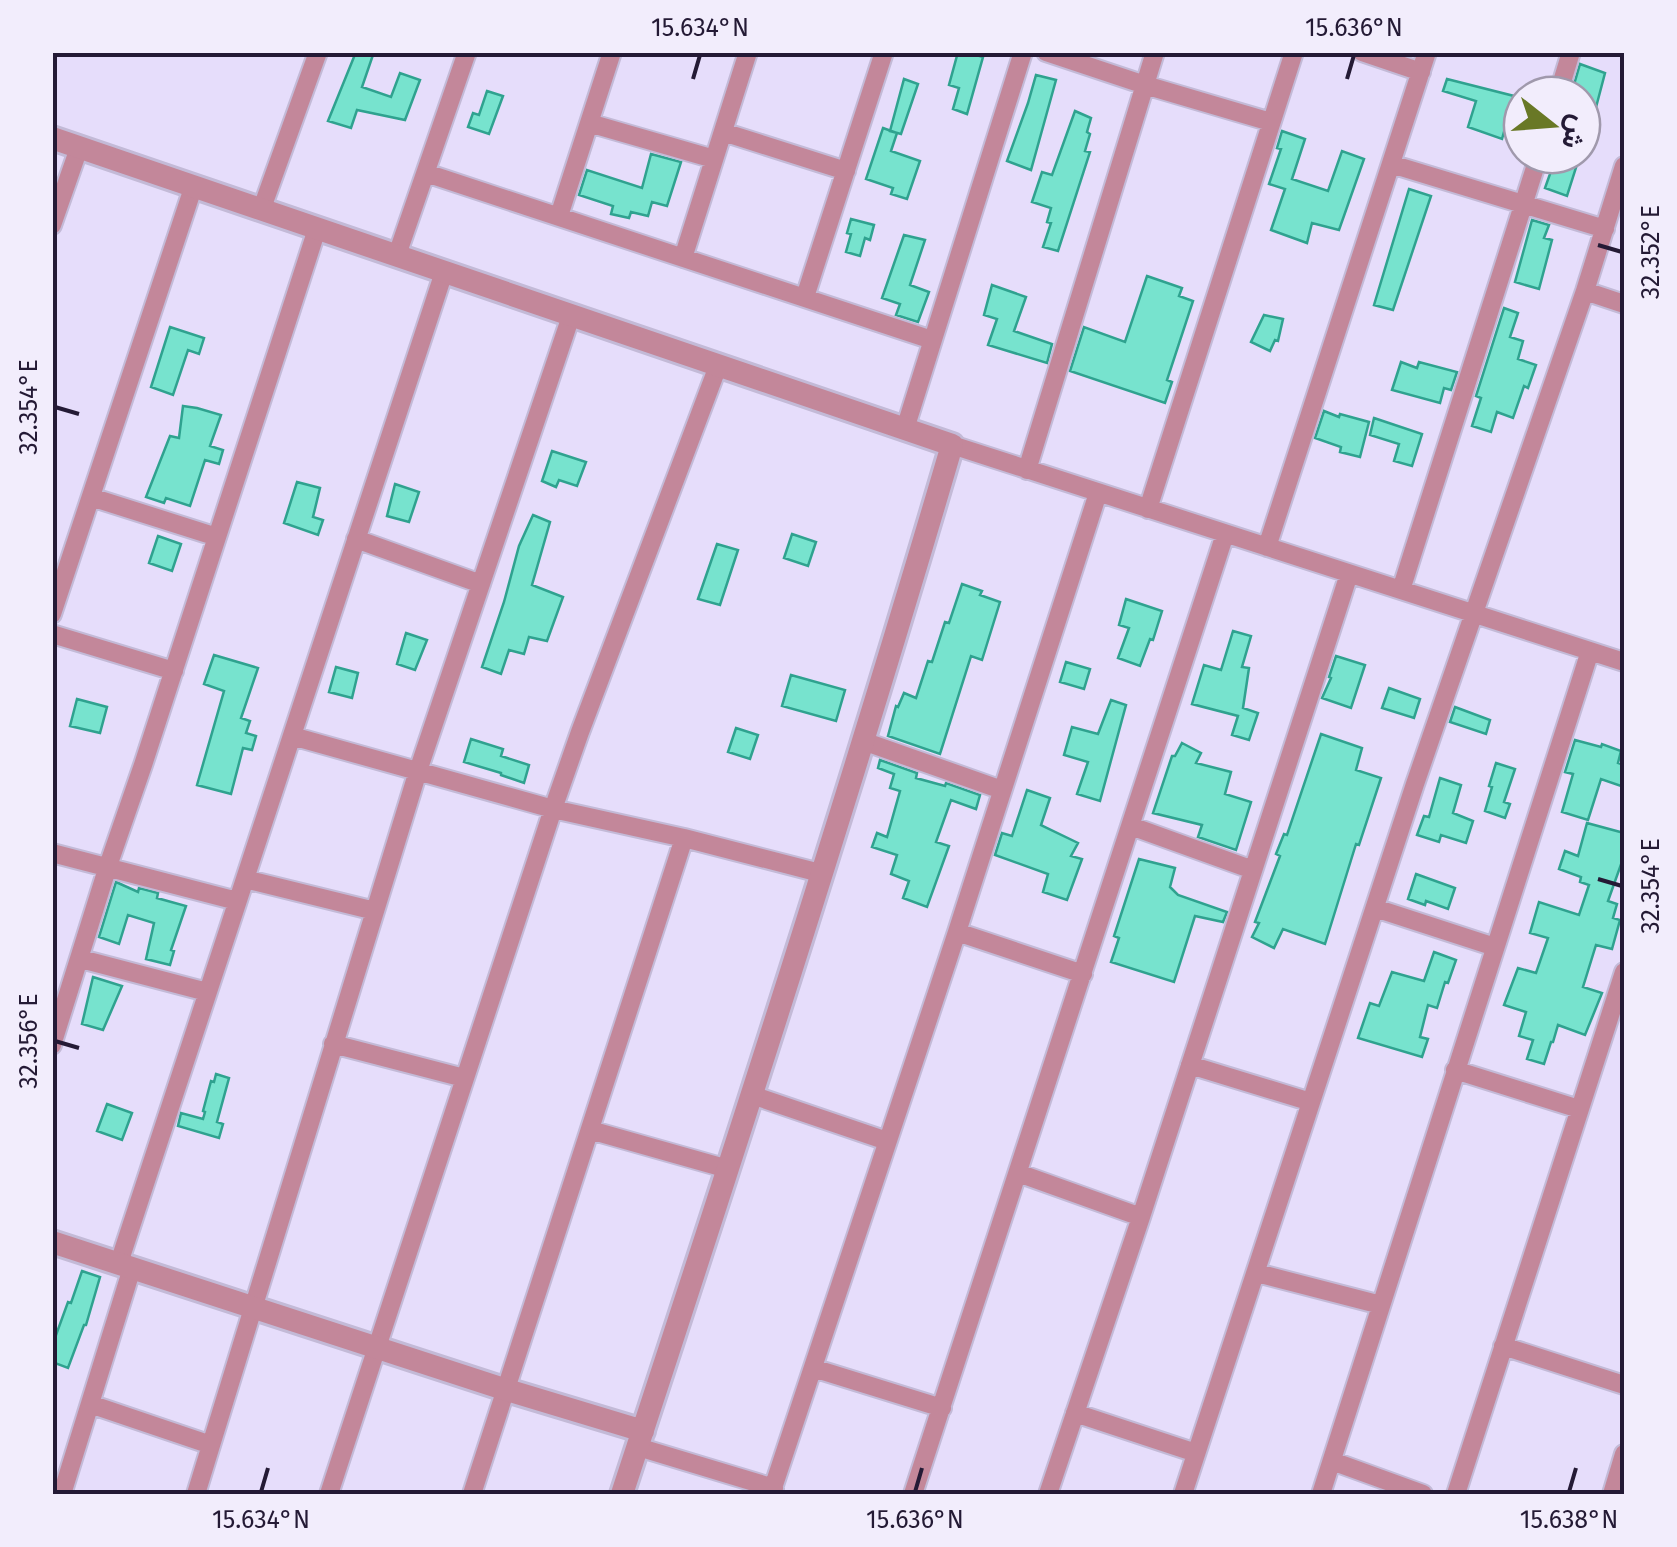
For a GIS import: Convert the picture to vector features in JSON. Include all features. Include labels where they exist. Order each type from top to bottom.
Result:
[{"type":"street","points":[[262,208],[318,52]]},
{"type":"street","points":[[396,256],[467,52]]},
{"type":"street","points":[[559,216],[612,52]]},
{"type":"street","points":[[682,258],[748,52]]},
{"type":"street","points":[[805,297],[884,52]]},
{"type":"street","points":[[905,429],[1023,52]]},
{"type":"street","points":[[1046,52],[1271,122]]},
{"type":"street","points":[[1028,470],[1155,52]]},
{"type":"street","points":[[1148,509],[1294,52]]},
{"type":"street","points":[[1362,52],[1421,72]]},
{"type":"street","points":[[1266,547],[1427,52]]},
{"type":"street","points":[[589,122],[714,159]]},
{"type":"street","points":[[723,132],[846,170]]},
{"type":"street","points":[[52,138],[952,445],[1624,662]]},
{"type":"street","points":[[52,225],[79,148]]},
{"type":"street","points":[[1391,164],[1605,229]]},
{"type":"street","points":[[1183,1494],[1472,613],[1624,166]]},
{"type":"street","points":[[426,173],[932,340]]},
{"type":"street","points":[[1401,590],[1532,175]]},
{"type":"street","points":[[52,614],[59,575],[91,497],[194,186]]},
{"type":"street","points":[[52,1045],[317,229]]},
{"type":"street","points":[[59,1489],[90,1404],[206,992],[444,272]]},
{"type":"street","points":[[1584,291],[1624,304]]},
{"type":"street","points":[[196,1494],[418,770],[571,316]]},
{"type":"street","points":[[329,1494],[553,809],[718,366]]},
{"type":"street","points":[[622,1494],[752,1095],[952,445]]},
{"type":"street","points":[[52,1242],[507,1390],[772,1491],[1098,493]]},
{"type":"street","points":[[91,497],[217,537]]},
{"type":"street","points":[[914,1494],[1226,534]]},
{"type":"street","points":[[356,539],[481,584]]},
{"type":"street","points":[[1048,1494],[1349,574]]},
{"type":"street","points":[[52,634],[174,670]]},
{"type":"street","points":[[1321,1494],[1590,651]]},
{"type":"street","points":[[292,736],[553,809],[820,874]]},
{"type":"street","points":[[863,741],[1002,790]]},
{"type":"street","points":[[1131,826],[1253,870]]},
{"type":"street","points":[[472,1494],[684,838]]},
{"type":"street","points":[[52,853],[238,901]]},
{"type":"street","points":[[245,878],[375,911]]},
{"type":"street","points":[[1375,908],[1496,947]]},
{"type":"street","points":[[957,932],[1083,974]]},
{"type":"street","points":[[80,959],[206,992]]},
{"type":"street","points":[[1456,1494],[1623,984]]},
{"type":"street","points":[[332,1044],[464,1078]]},
{"type":"street","points":[[1190,1064],[1311,1102]]},
{"type":"street","points":[[1455,1070],[1579,1109]]},
{"type":"street","points":[[752,1095],[887,1142]]},
{"type":"street","points":[[590,1130],[728,1168]]},
{"type":"street","points":[[1018,1173],[1141,1217]]},
{"type":"street","points":[[1257,1272],[1381,1304]]},
{"type":"street","points":[[1503,1346],[1624,1385]]},
{"type":"street","points":[[813,1368],[942,1408]]},
{"type":"street","points":[[90,1404],[211,1444]]},
{"type":"street","points":[[1074,1413],[1196,1453]]},
{"type":"street","points":[[1332,1461],[1424,1494]]},
{"type":"street","points":[[1612,1494],[1623,1461]]},
{"type":"building","points":[[356,52],[374,52],[362,87],[391,97],[400,73],[420,80],[405,120],[357,110],[351,128],[328,121]]},
{"type":"building","points":[[958,52],[977,52],[983,57],[967,114],[953,109],[959,88],[949,85]]},
{"type":"building","points":[[1580,64],[1605,73],[1602,84],[1602,75],[1577,75]]},
{"type":"building","points":[[1036,75],[1056,80],[1031,170],[1007,161]]},
{"type":"building","points":[[904,79],[918,84],[901,134],[890,131]]},
{"type":"building","points":[[1447,79],[1502,93],[1502,139],[1468,127],[1476,101],[1443,91]]},
{"type":"building","points":[[487,91],[503,96],[489,134],[468,127],[473,113],[479,115]]},
{"type":"building","points":[[1075,111],[1091,118],[1085,151],[1090,152],[1058,251],[1043,247],[1051,223],[1047,222],[1051,208],[1032,202],[1042,172],[1052,175]]},
{"type":"building","points":[[883,128],[897,133],[891,151],[920,161],[907,199],[891,194],[893,188],[866,179]]},
{"type":"building","points":[[1282,131],[1305,139],[1292,179],[1328,191],[1342,151],[1364,159],[1339,230],[1312,223],[1307,243],[1271,230],[1285,189],[1269,184],[1281,149],[1277,148]]},
{"type":"building","points":[[651,154],[681,162],[667,206],[652,202],[648,216],[631,212],[629,218],[611,214],[613,206],[579,195],[587,170],[642,188]]},
{"type":"building","points":[[1550,175],[1574,175],[1567,196],[1545,188]]},
{"type":"building","points":[[1409,189],[1431,196],[1393,310],[1374,305]]},
{"type":"building","points":[[851,219],[874,225],[860,256],[846,252]]},
{"type":"building","points":[[1532,220],[1549,225],[1544,238],[1552,240],[1539,289],[1515,282]]},
{"type":"building","points":[[904,235],[925,240],[910,285],[929,292],[918,322],[896,315],[900,304],[882,298]]},
{"type":"building","points":[[1147,276],[1182,288],[1179,296],[1193,301],[1167,380],[1172,382],[1165,403],[1070,371],[1084,327],[1125,342]]},
{"type":"building","points":[[992,285],[1026,297],[1014,331],[1052,344],[1047,363],[988,345],[997,319],[984,315]]},
{"type":"building","points":[[1504,308],[1518,313],[1510,337],[1523,341],[1518,359],[1536,365],[1513,418],[1497,412],[1491,432],[1472,426],[1481,398],[1476,396]]},
{"type":"building","points":[[1264,315],[1283,319],[1278,341],[1270,351],[1251,342]]},
{"type":"building","points":[[170,327],[204,338],[199,354],[188,350],[173,395],[151,387]]},
{"type":"building","points":[[1401,362],[1417,368],[1419,362],[1457,372],[1451,390],[1444,388],[1440,403],[1392,390]]},
{"type":"building","points":[[183,406],[221,415],[210,446],[223,450],[219,464],[205,460],[190,506],[166,498],[164,503],[146,497],[170,436],[179,438]]},
{"type":"building","points":[[1324,411],[1369,422],[1360,457],[1340,452],[1341,447],[1315,438]]},
{"type":"building","points":[[1374,418],[1422,434],[1412,466],[1394,461],[1399,444],[1370,435]]},
{"type":"building","points":[[552,451],[586,462],[577,486],[559,480],[556,487],[542,481]]},
{"type":"building","points":[[297,482],[320,488],[313,517],[323,520],[318,535],[284,523]]},
{"type":"building","points":[[395,484],[419,492],[409,522],[387,516]]},
{"type":"building","points":[[533,515],[550,522],[532,585],[563,597],[547,641],[529,637],[524,654],[509,650],[501,674],[482,667],[519,546]]},
{"type":"building","points":[[792,534],[816,542],[808,566],[784,558]]},
{"type":"building","points":[[158,536],[181,544],[172,571],[149,563]]},
{"type":"building","points":[[717,544],[738,550],[720,605],[698,599]]},
{"type":"building","points":[[962,584],[1000,602],[982,660],[971,656],[940,754],[888,736],[904,693],[916,698]]},
{"type":"building","points":[[1126,599],[1162,611],[1140,666],[1118,658],[1129,628],[1119,625]]},
{"type":"building","points":[[1233,631],[1251,636],[1242,667],[1249,668],[1243,708],[1258,713],[1249,740],[1232,735],[1238,716],[1192,704],[1204,665],[1221,670]]},
{"type":"building","points":[[406,633],[427,640],[415,670],[397,664]]},
{"type":"building","points":[[214,655],[258,668],[241,718],[250,721],[246,733],[256,736],[252,750],[243,748],[231,794],[197,785],[224,691],[204,684]]},
{"type":"building","points":[[1336,656],[1365,665],[1351,708],[1322,698]]},
{"type":"building","points":[[1066,662],[1090,669],[1084,689],[1060,682]]},
{"type":"building","points":[[336,667],[358,673],[352,698],[329,692]]},
{"type":"building","points":[[791,675],[845,690],[836,721],[782,706]]},
{"type":"building","points":[[1389,688],[1420,699],[1414,718],[1382,708]]},
{"type":"building","points":[[77,699],[107,707],[100,733],[70,726]]},
{"type":"building","points":[[1111,700],[1126,705],[1100,801],[1077,794],[1088,762],[1064,755],[1072,727],[1098,734]]},
{"type":"building","points":[[1455,707],[1490,720],[1486,734],[1450,722]]},
{"type":"building","points":[[736,728],[758,735],[750,759],[728,752]]},
{"type":"building","points":[[1321,734],[1362,748],[1356,770],[1381,778],[1325,944],[1283,929],[1274,948],[1252,937],[1259,923],[1255,922]]},
{"type":"building","points":[[471,739],[503,749],[501,756],[529,765],[524,783],[464,762]]},
{"type":"building","points":[[1575,740],[1621,751],[1618,763],[1624,765],[1624,787],[1601,779],[1588,820],[1562,812],[1573,774],[1565,772]]},
{"type":"building","points":[[1182,743],[1201,753],[1196,763],[1231,772],[1225,794],[1251,802],[1236,850],[1198,837],[1202,825],[1153,813],[1172,756]]},
{"type":"building","points":[[880,760],[917,773],[916,778],[980,795],[976,809],[951,800],[936,842],[949,846],[927,907],[903,898],[909,881],[891,874],[897,855],[872,847],[877,833],[887,837],[900,791],[890,788],[894,774],[878,768]]},
{"type":"building","points":[[1496,763],[1515,769],[1504,802],[1510,804],[1505,818],[1485,811]]},
{"type":"building","points":[[1440,778],[1461,785],[1453,813],[1473,821],[1466,843],[1441,835],[1439,842],[1417,835],[1424,816],[1429,817]]},
{"type":"building","points":[[1027,790],[1050,798],[1041,825],[1078,843],[1071,856],[1082,859],[1067,900],[1043,892],[1048,874],[995,855],[1002,833],[1012,836]]},
{"type":"building","points":[[1587,823],[1624,833],[1624,856],[1608,901],[1617,904],[1613,918],[1620,920],[1612,949],[1596,945],[1583,987],[1602,993],[1585,1035],[1558,1025],[1544,1064],[1527,1059],[1533,1040],[1519,1036],[1526,1012],[1504,1005],[1518,968],[1536,973],[1548,938],[1530,933],[1539,902],[1579,915],[1589,885],[1580,882],[1581,877],[1559,869],[1565,851],[1578,856]]},
{"type":"building","points":[[1139,859],[1175,868],[1170,887],[1178,895],[1227,912],[1223,922],[1195,916],[1174,982],[1111,962],[1119,938],[1114,936]]},
{"type":"building","points":[[1416,874],[1455,888],[1448,909],[1408,899]]},
{"type":"building","points":[[116,882],[138,892],[139,888],[158,893],[157,898],[186,906],[170,965],[146,959],[154,923],[128,915],[119,944],[99,937]]},
{"type":"building","points":[[1434,952],[1456,960],[1437,1008],[1428,1005],[1420,1037],[1428,1039],[1422,1057],[1358,1038],[1370,1003],[1379,1006],[1392,972],[1424,981]]},
{"type":"building","points":[[93,977],[122,986],[103,1030],[82,1024]]},
{"type":"building","points":[[216,1074],[229,1078],[217,1122],[223,1124],[219,1138],[178,1126],[181,1113],[203,1119]]},
{"type":"building","points":[[107,1104],[132,1113],[122,1140],[97,1131]]},
{"type":"building","points":[[82,1271],[100,1277],[68,1368],[52,1362],[52,1346]]}]
